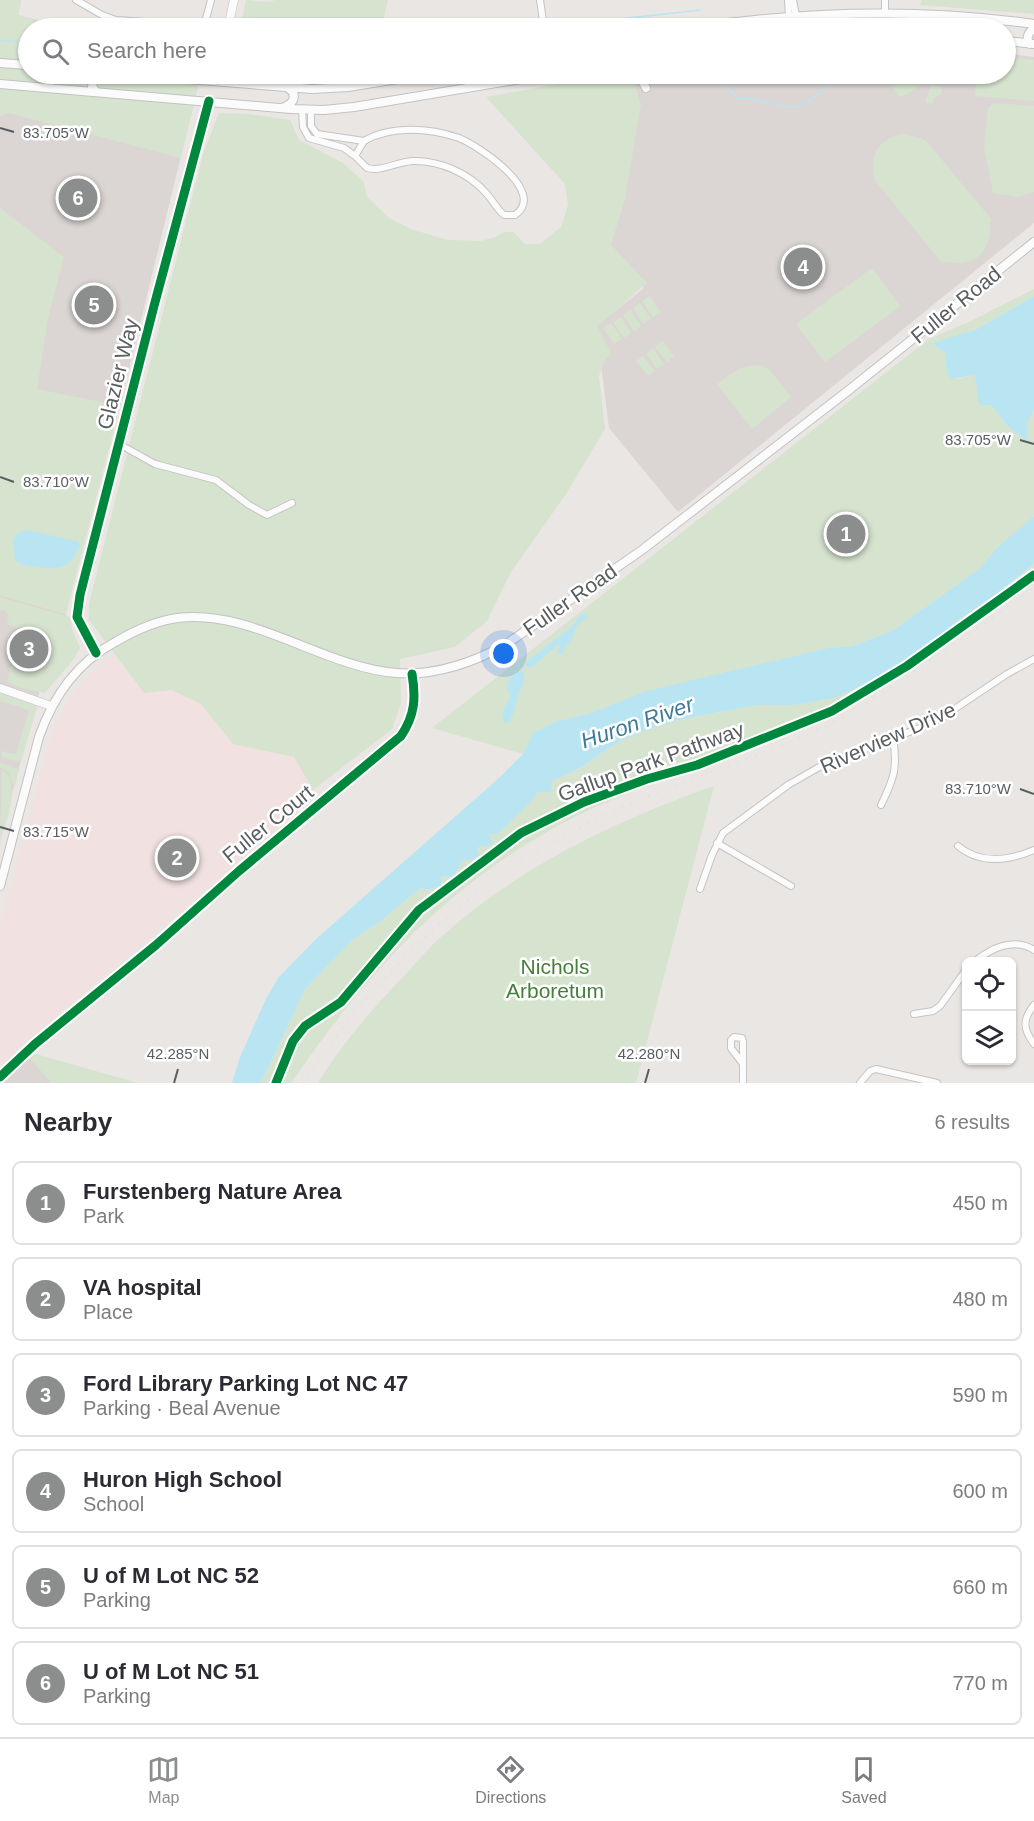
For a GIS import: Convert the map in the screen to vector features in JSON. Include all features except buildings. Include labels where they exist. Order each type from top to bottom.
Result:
[{"type":"main road","points":[[776,18],[885,13],[967,18]]},
{"type":"main road","points":[[942,15],[946,18]]},
{"type":"main road","points":[[1016,24],[1034,26],[1028,35],[1032,44]]},
{"type":"main road","points":[[1016,42],[1032,44]]},
{"type":"main road","points":[[0,63],[18,64]]},
{"type":"main road","points":[[0,84],[306,110],[354,107],[491,84]]},
{"type":"main road","points":[[91,84],[96,92]]},
{"type":"main road","points":[[265,84],[312,89],[365,84]]},
{"type":"main road","points":[[644,84],[646,88]]},
{"type":"main road","points":[[281,108],[291,103],[294,98],[293,92],[286,87]]},
{"type":"main road","name":"Fuller Road","points":[[0,886],[39,737],[51,706],[72,675],[96,653],[154,623],[177,618],[199,617],[235,623],[350,664],[375,670],[412,674],[484,657],[505,645],[642,550],[849,390],[1034,242]]},
{"type":"street","points":[[76,0],[110,18]]},
{"type":"street","points":[[206,18],[211,0]]},
{"type":"street","points":[[230,18],[234,0]]},
{"type":"street","points":[[540,0],[542,18]]},
{"type":"street","points":[[788,0],[793,16]]},
{"type":"street","points":[[793,0],[793,16]]},
{"type":"street","points":[[885,0],[885,13]]},
{"type":"street","name":"Glazier Way","points":[[96,653],[77,617],[78,608],[209,101]]},
{"type":"street","points":[[306,110],[311,126],[317,134],[364,141],[384,134],[408,130],[429,131],[459,138],[484,152],[506,171],[522,190],[524,206],[515,215],[504,215],[476,184],[443,165],[413,161],[372,169],[363,165],[344,148],[309,138],[303,127],[306,110]]},
{"type":"street","points":[[355,156],[364,141]]},
{"type":"street","points":[[119,444],[155,464],[216,480],[249,505],[267,515],[292,503]]},
{"type":"street","name":"Riverview Drive","points":[[717,843],[729,828],[788,785],[821,766],[936,722],[1007,674],[1034,659]]},
{"type":"street","name":"Fuller Court","points":[[0,1077],[239,871],[401,736],[414,708],[415,690],[412,674]]},
{"type":"street","points":[[0,688],[51,706]]},
{"type":"street","points":[[881,806],[896,771],[892,738]]},
{"type":"street","points":[[700,888],[717,843],[791,886]]},
{"type":"street","points":[[958,846],[973,855],[994,859],[1014,859],[1034,850]]},
{"type":"street","points":[[982,957],[992,950],[1015,944],[1027,945],[1034,950]]},
{"type":"street","points":[[914,1014],[933,1011],[940,1006],[962,976]]},
{"type":"street","points":[[1034,1005],[1025,1019],[1024,1026],[1034,1044]]},
{"type":"street","points":[[743,1064],[743,1083]]},
{"type":"street","points":[[860,1083],[870,1071],[876,1069],[937,1083]]},
{"type":"shaded area","points":[[0,0],[21,0],[18,15],[30,18],[18,18],[18,84],[199,84],[120,406],[37,390],[0,363]]},
{"type":"shaded area","points":[[1016,55],[1034,57],[1034,223],[678,512],[609,428],[596,326],[644,288],[607,246],[619,84],[1016,84]]},
{"type":"shaded area","points":[[0,595],[66,614],[68,623],[40,690],[0,838]]},
{"type":"shaded area","points":[[113,653],[144,693],[172,690],[201,704],[233,744],[294,757],[313,790],[302,807],[0,1064],[0,926],[53,729],[63,708],[84,680]]},
{"type":"shaded area","points":[[35,1054],[137,1083],[0,1083]]},
{"type":"green space","points":[[0,0],[21,0],[18,15],[30,18],[18,18],[18,84],[199,84],[181,158],[9,113],[0,116]]},
{"type":"green space","points":[[246,0],[270,2],[275,0],[388,0],[384,18],[242,18]]},
{"type":"green space","points":[[922,0],[1034,0],[1034,14],[920,5]]},
{"type":"green space","points":[[1016,58],[1034,60],[1034,101],[975,96],[976,84],[1016,84]]},
{"type":"green space","points":[[559,84],[634,84],[641,104],[625,199],[611,245],[647,283],[597,326],[611,353],[605,360],[599,376],[605,429],[566,494],[511,572],[487,621],[455,647],[400,659],[401,703],[392,729],[313,790],[294,757],[233,744],[201,704],[172,690],[144,693],[89,620],[89,604],[203,154],[219,113],[248,114],[290,120],[299,140],[343,163],[364,182],[367,197],[389,218],[411,229],[447,240],[481,241],[505,232],[513,232],[525,244],[540,244],[561,227],[568,205],[565,184],[486,97]]},
{"type":"green space","points":[[895,84],[924,84],[901,97],[892,87]]},
{"type":"green space","points":[[932,84],[942,88],[941,94],[932,104],[925,102]]},
{"type":"green space","points":[[994,103],[1034,106],[1034,192],[1019,197],[993,193],[984,147],[988,108]]},
{"type":"green space","points":[[903,134],[921,138],[927,142],[992,220],[988,243],[976,259],[962,263],[942,263],[876,182],[873,165],[877,150],[887,140]]},
{"type":"green space","points":[[0,208],[64,257],[48,318],[37,389],[120,406],[66,614],[0,595]]},
{"type":"green space","points":[[872,268],[900,306],[825,362],[796,324]]},
{"type":"green space","points":[[1034,289],[1034,296],[977,329],[932,343],[946,353],[947,373],[956,379],[975,375],[984,406],[991,405],[1007,426],[1027,441],[1028,421],[1034,410],[1034,516],[979,569],[892,631],[852,646],[828,648],[616,703],[588,714],[557,721],[534,733],[523,754],[432,728],[929,339],[969,322]]},
{"type":"green space","points":[[650,296],[661,312],[653,317],[642,301]]},
{"type":"green space","points":[[640,303],[651,319],[643,324],[633,308]]},
{"type":"green space","points":[[630,310],[641,326],[634,331],[623,315]]},
{"type":"green space","points":[[621,317],[631,333],[624,338],[613,322]]},
{"type":"green space","points":[[611,323],[622,339],[614,344],[603,328]]},
{"type":"green space","points":[[662,341],[674,356],[667,362],[655,347]]},
{"type":"green space","points":[[653,348],[664,364],[657,369],[646,354]]},
{"type":"green space","points":[[643,356],[655,371],[648,376],[636,361]]},
{"type":"green space","points":[[755,365],[769,369],[791,397],[752,429],[717,384],[740,368]]},
{"type":"green space","points":[[1034,564],[1034,572],[979,612],[895,670],[837,705],[780,733],[589,810],[542,835],[499,863],[458,893],[386,961],[353,999],[291,1083],[261,1083],[305,989],[351,941],[382,920],[419,889],[426,890],[441,886],[443,876],[453,878],[462,861],[477,852],[480,846],[487,846],[494,841],[488,834],[498,834],[537,792],[551,781],[578,769],[622,740],[655,727],[683,719],[757,705],[794,705],[857,688],[921,650]]},
{"type":"green space","points":[[0,597],[70,617],[80,648],[74,659],[45,693],[17,687],[7,681],[12,662],[40,670],[50,638],[26,630],[22,635],[22,629],[7,624],[9,616],[6,611],[0,610]]},
{"type":"green space","points":[[0,692],[35,703],[37,707],[21,762],[3,758],[1,751],[16,754],[29,710],[0,701]]},
{"type":"green space","points":[[0,763],[19,769],[15,786],[8,771],[0,767]]},
{"type":"green space","points":[[2,770],[8,776],[12,794],[0,843]]},
{"type":"green space","name":"Nichols Arboretum","points":[[714,786],[636,1083],[318,1083],[346,1042],[378,1004],[436,942],[471,912],[503,889],[570,848],[641,815]]},
{"type":"green space","points":[[35,1054],[137,1083],[52,1083],[30,1059]]},
{"type":"water","points":[[1034,296],[1034,410],[1028,421],[1027,441],[1007,426],[991,405],[979,404],[975,375],[951,379],[947,373],[945,353],[932,343],[977,329]]},
{"type":"water","name":"Huron River","points":[[1034,516],[1034,564],[960,619],[922,652],[857,688],[834,698],[794,705],[757,705],[683,719],[655,727],[622,740],[578,769],[552,781],[551,792],[537,792],[535,797],[498,834],[488,834],[494,842],[487,846],[480,846],[477,851],[479,855],[474,859],[462,861],[453,878],[443,876],[441,886],[426,890],[419,889],[382,920],[351,941],[305,989],[261,1083],[232,1083],[240,1057],[278,978],[316,939],[499,778],[523,754],[533,733],[557,721],[588,714],[647,691],[828,648],[852,646],[892,631],[979,569],[999,546]]},
{"type":"water","points":[[26,530],[77,541],[80,545],[73,559],[64,566],[53,568],[26,565],[15,560],[13,540],[18,533]]},
{"type":"water","points":[[587,614],[588,617],[576,627],[572,640],[566,645],[563,653],[557,652],[560,644],[533,666],[529,668],[526,666],[526,662],[571,627],[581,615]]},
{"type":"water","points":[[520,670],[524,673],[523,683],[512,716],[508,723],[504,723],[502,713],[511,695],[507,692],[507,681]]},
{"type":"waterway","points":[[629,18],[700,10]]},
{"type":"waterway","points":[[0,40],[18,42]]},
{"type":"waterway","points":[[725,84],[737,99],[751,99],[785,107],[800,106],[806,103],[828,84]]},
{"type":"railway","points":[[303,1083],[336,1037],[406,955],[486,886],[530,856],[629,804],[758,755],[840,718],[920,668],[1034,588]]},
{"type":"cycle path","points":[[96,653],[77,617],[80,595],[209,101]]},
{"type":"cycle path","name":"Gallup Park Pathway","points":[[276,1083],[293,1041],[305,1026],[341,1002],[419,910],[521,833],[584,802],[647,779],[697,765],[832,711],[907,666],[1034,575]]},
{"type":"cycle path","points":[[0,1077],[35,1044],[156,945],[239,871],[401,736],[412,713],[414,691],[412,674]]},
{"type":"place","name":"U of M Lot NC 51","points":[[78,198]]},
{"type":"place","name":"Huron High School","points":[[803,267]]},
{"type":"place","name":"U of M Lot NC 52","points":[[94,305]]},
{"type":"place","name":"Furstenberg Nature Area","points":[[846,534]]},
{"type":"place","name":"Ford Library Parking Lot NC 47","points":[[29,649]]},
{"type":"place","name":"VA hospital","points":[[177,858]]}]
